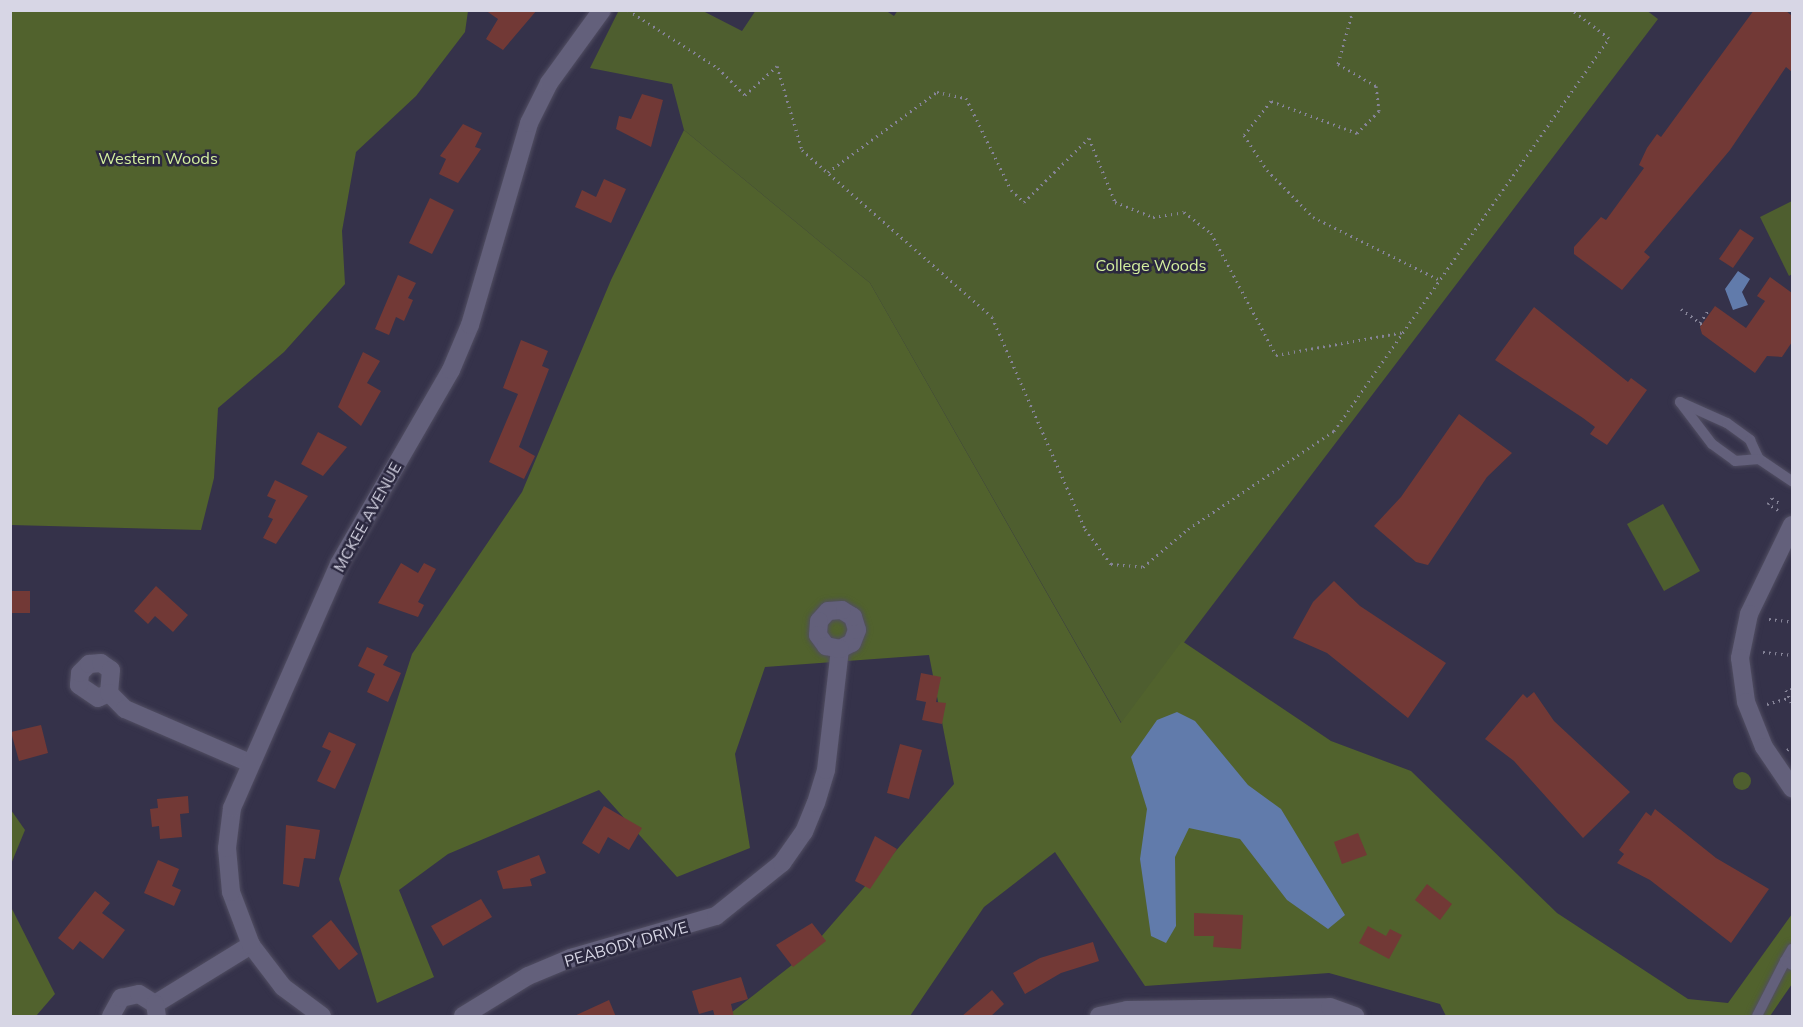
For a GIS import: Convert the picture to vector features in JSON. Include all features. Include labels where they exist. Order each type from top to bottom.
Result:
[{"type":"street","name":"MCKEE AVENUE","points":[[322,1017],[283,987],[251,945],[231,892],[227,848],[232,808],[339,564],[452,370],[470,326],[529,123],[549,83],[602,10]]},
{"type":"street","points":[[1792,525],[1749,614],[1740,658],[1746,702],[1760,738],[1792,789]]},
{"type":"street","name":"PEABODY DRIVE","points":[[489,1010],[528,976],[571,958],[716,916],[782,862],[804,832],[826,770],[840,649]]},
{"type":"street","points":[[109,693],[125,709],[250,763]]},
{"type":"street","points":[[111,1017],[121,998],[139,994],[156,1010],[251,945]]},
{"type":"street","points":[[1099,1017],[1127,1010],[1330,1007],[1355,1017]]},
{"type":"street","points":[[463,1017],[489,1010]]},
{"type":"lane","points":[[1758,459],[1735,461],[1705,434],[1680,402],[1750,440],[1758,459],[1792,481]]},
{"type":"lane","points":[[1705,434],[1716,420]]},
{"type":"lane","points":[[1757,1017],[1789,963],[1792,949]]},
{"type":"path","points":[[628,10],[718,68],[745,95],[777,66],[802,150],[992,317],[1085,529],[1111,564],[1143,567],[1188,529],[1334,431],[1610,38],[1572,10]]},
{"type":"path","points":[[1353,10],[1338,64],[1376,86],[1380,111],[1357,134],[1271,101],[1244,135],[1267,170],[1312,217],[1440,280]]},
{"type":"path","points":[[827,172],[937,92],[966,98],[1011,190],[1024,202],[1089,138],[1115,202],[1154,217],[1184,212],[1211,233],[1276,355],[1404,332]]},
{"type":"path","points":[[1681,309],[1701,323],[1709,309]]},
{"type":"path","points":[[1778,510],[1768,504],[1772,498],[1781,504]]},
{"type":"path","points":[[1769,619],[1792,622]]},
{"type":"path","points":[[1763,652],[1792,655]]},
{"type":"path","points":[[1792,689],[1786,690],[1792,704]]},
{"type":"path","points":[[1767,704],[1788,698]]},
{"type":"path","points":[[1787,750],[1792,747]]},
{"type":"green space","name":"College Woods","points":[[619,10],[703,11],[742,31],[756,10],[885,10],[894,16],[898,10],[1646,10],[1658,19],[1122,724],[870,283],[684,130],[672,84],[590,68]]},
{"type":"green space","name":"Western Woods","points":[[10,11],[468,11],[465,32],[416,96],[356,152],[342,231],[345,284],[284,352],[218,408],[214,478],[201,530],[11,525]]},
{"type":"green space","points":[[684,130],[870,283],[1121,723],[1182,641],[1331,741],[1411,771],[1557,913],[1688,999],[1728,1003],[1792,914],[1792,984],[1770,1016],[1446,1016],[1440,1004],[1329,973],[1145,986],[1055,852],[984,907],[910,1016],[727,1016],[806,954],[954,784],[929,655],[765,667],[735,754],[750,848],[677,877],[599,790],[448,854],[399,890],[434,977],[377,1003],[339,879],[412,654],[522,492],[611,280]]},
{"type":"green space","points":[[1792,201],[1792,274],[1789,276],[1760,217]]},
{"type":"green space","points":[[1663,504],[1700,571],[1664,591],[1627,524]]},
{"type":"green space","points":[[1742,772],[1748,775],[1751,781],[1748,787],[1742,790],[1736,787],[1733,781],[1736,775]]},
{"type":"green space","points":[[11,810],[25,830],[11,864]]},
{"type":"green space","points":[[10,905],[55,994],[36,1016],[11,1016]]},
{"type":"water","points":[[1738,271],[1750,279],[1742,292],[1748,305],[1733,310],[1725,289]]},
{"type":"water","points":[[1177,712],[1195,721],[1248,785],[1281,809],[1345,915],[1328,929],[1287,900],[1240,839],[1189,828],[1175,857],[1176,926],[1166,943],[1151,936],[1140,859],[1147,809],[1131,757],[1157,720]]},
{"type":"building","points":[[485,10],[537,10],[503,50],[486,39],[498,19]]},
{"type":"building","points":[[1754,10],[1785,10],[1792,16],[1792,72],[1786,67],[1730,150],[1644,252],[1650,257],[1622,290],[1574,254],[1574,247],[1601,217],[1606,220],[1644,168],[1639,165],[1647,148],[1657,134],[1661,137]]},
{"type":"building","points":[[642,94],[663,100],[651,147],[616,129],[619,116],[631,119]]},
{"type":"building","points":[[463,124],[482,133],[475,147],[481,149],[458,183],[439,174],[446,159],[440,156]]},
{"type":"building","points":[[604,179],[626,189],[611,223],[575,207],[582,190],[596,197]]},
{"type":"building","points":[[430,198],[454,210],[432,254],[409,243]]},
{"type":"building","points":[[1740,229],[1754,238],[1733,268],[1719,259]]},
{"type":"building","points":[[398,275],[416,283],[408,298],[413,300],[404,321],[396,317],[389,335],[375,329]]},
{"type":"building","points":[[1770,277],[1792,293],[1792,342],[1782,357],[1767,356],[1755,373],[1702,334],[1700,327],[1715,306],[1746,328],[1765,301],[1757,296]]},
{"type":"building","points":[[1534,307],[1628,382],[1631,378],[1647,390],[1607,445],[1590,434],[1595,427],[1495,360]]},
{"type":"building","points":[[521,340],[548,351],[542,366],[549,369],[519,447],[535,456],[524,479],[489,462],[518,394],[503,388]]},
{"type":"building","points":[[363,352],[380,361],[367,383],[381,391],[361,426],[338,407]]},
{"type":"building","points":[[1459,414],[1512,453],[1487,477],[1428,565],[1416,562],[1374,526],[1401,497]]},
{"type":"building","points":[[318,432],[347,447],[323,476],[301,464]]},
{"type":"building","points":[[275,480],[308,496],[276,544],[263,538],[273,519],[268,517],[276,500],[267,496]]},
{"type":"building","points":[[401,563],[418,573],[424,563],[436,569],[418,602],[424,605],[418,617],[378,603]]},
{"type":"building","points":[[1334,581],[1360,606],[1446,663],[1408,718],[1327,653],[1293,638],[1313,602]]},
{"type":"building","points":[[156,586],[188,615],[173,632],[155,616],[148,624],[134,611]]},
{"type":"building","points":[[10,591],[30,591],[30,613],[10,613]]},
{"type":"building","points":[[367,647],[388,656],[383,665],[401,673],[388,702],[367,692],[375,674],[358,666]]},
{"type":"building","points":[[921,673],[941,677],[936,702],[946,703],[942,724],[922,720],[926,702],[916,700]]},
{"type":"building","points":[[1534,692],[1554,721],[1630,792],[1583,838],[1514,761],[1485,739],[1523,694],[1527,698]]},
{"type":"building","points":[[41,725],[48,753],[19,761],[11,732]]},
{"type":"building","points":[[329,732],[356,744],[335,789],[317,781],[331,751],[322,747]]},
{"type":"building","points":[[900,744],[922,750],[909,799],[887,793]]},
{"type":"building","points":[[188,796],[189,813],[180,814],[182,837],[160,839],[159,826],[152,827],[150,809],[158,808],[157,799]]},
{"type":"building","points":[[604,806],[642,828],[629,850],[608,837],[599,854],[582,843]]},
{"type":"building","points":[[1655,809],[1716,858],[1769,889],[1731,943],[1650,880],[1617,863],[1624,854],[1619,850],[1646,812],[1651,816]]},
{"type":"building","points":[[286,825],[320,830],[315,859],[304,858],[299,887],[283,884]]},
{"type":"building","points":[[1358,833],[1367,855],[1342,864],[1334,842]]},
{"type":"building","points":[[875,836],[897,849],[870,889],[855,881]]},
{"type":"building","points":[[539,855],[546,873],[530,879],[532,886],[503,889],[497,871]]},
{"type":"building","points":[[158,860],[179,869],[172,886],[181,890],[174,906],[144,893]]},
{"type":"building","points":[[1427,884],[1452,904],[1440,920],[1415,900]]},
{"type":"building","points":[[95,891],[110,903],[102,913],[125,930],[103,959],[80,941],[73,950],[58,938]]},
{"type":"building","points":[[481,899],[492,917],[443,946],[431,926]]},
{"type":"building","points":[[1194,913],[1243,915],[1241,949],[1213,947],[1214,936],[1194,936]]},
{"type":"building","points":[[331,920],[358,954],[339,970],[312,936]]},
{"type":"building","points":[[812,923],[826,941],[793,967],[776,945]]},
{"type":"building","points":[[1368,926],[1386,936],[1390,929],[1402,935],[1389,959],[1359,943]]},
{"type":"building","points":[[1093,942],[1099,961],[1061,973],[1025,994],[1013,973],[1040,958]]},
{"type":"building","points":[[741,977],[748,999],[731,1004],[734,1017],[715,1017],[713,1010],[699,1014],[692,991]]},
{"type":"building","points":[[992,990],[1004,1004],[990,1017],[961,1017]]},
{"type":"building","points":[[609,1000],[616,1017],[572,1017]]}]
